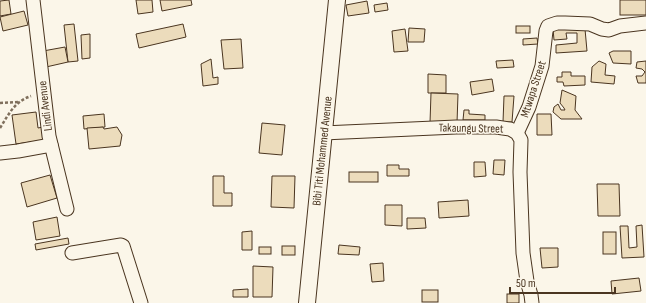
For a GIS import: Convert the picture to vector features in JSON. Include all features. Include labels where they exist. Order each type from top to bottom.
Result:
[{"type":"street","name":"Lindi Avenue","points":[[33,0],[49,136],[67,209]]},
{"type":"street","name":"Bibi Titi Mohammed Avenue","points":[[306,303],[337,0]]},
{"type":"street","name":"Mtwapa Street","points":[[517,133],[529,108],[542,66],[546,31],[548,26],[557,23],[590,24],[609,30],[646,23]]},
{"type":"street","name":"Takaungu Street","points":[[323,133],[496,126],[510,129],[517,133],[521,140],[520,172],[523,254],[532,303]]},
{"type":"street","points":[[0,153],[51,145]]},
{"type":"street","points":[[72,253],[121,245],[123,246],[141,303]]},
{"type":"path","points":[[0,128],[13,109],[20,102],[25,98],[44,92]]},
{"type":"path","points":[[0,103],[20,102]]},
{"type":"building","points":[[9,0],[11,14],[0,16],[0,1]]},
{"type":"building","points":[[136,0],[152,0],[153,12],[138,14]]},
{"type":"building","points":[[160,0],[191,0],[192,5],[162,11]]},
{"type":"building","points":[[620,0],[646,0],[646,15],[620,15]]},
{"type":"building","points":[[367,1],[369,13],[348,16],[346,5]]},
{"type":"building","points":[[387,3],[388,10],[375,12],[374,5]]},
{"type":"building","points":[[24,11],[28,25],[3,31],[0,17]]},
{"type":"building","points":[[74,24],[78,61],[68,62],[64,25]]},
{"type":"building","points":[[183,24],[186,37],[139,48],[136,34]]},
{"type":"building","points":[[516,26],[530,26],[530,33],[516,33]]},
{"type":"building","points":[[409,28],[425,29],[424,42],[408,42]]},
{"type":"building","points":[[405,29],[408,51],[394,52],[392,31]]},
{"type":"building","points":[[553,29],[585,29],[587,51],[556,53],[556,45],[577,43],[577,33],[566,33],[567,39],[554,40]]},
{"type":"building","points":[[90,34],[90,58],[82,59],[81,35]]},
{"type":"building","points":[[537,38],[538,44],[523,45],[523,39]]},
{"type":"building","points":[[241,39],[243,68],[224,69],[221,40]]},
{"type":"building","points":[[65,47],[68,62],[46,67],[43,51]]},
{"type":"building","points":[[613,51],[631,51],[631,64],[613,63],[609,53]]},
{"type":"building","points":[[211,59],[213,78],[218,77],[218,84],[203,86],[201,64]]},
{"type":"building","points":[[513,60],[514,67],[497,68],[496,61]]},
{"type":"building","points":[[599,61],[606,64],[605,75],[615,76],[614,84],[591,82],[592,67]]},
{"type":"building","points":[[646,61],[646,83],[638,83],[636,76],[642,76],[645,72],[642,69],[636,68],[637,62]]},
{"type":"building","points":[[562,72],[571,72],[571,76],[585,76],[585,85],[564,86],[563,82],[557,82],[557,77],[562,77]]},
{"type":"building","points":[[428,74],[446,75],[446,93],[428,93]]},
{"type":"building","points":[[492,79],[494,91],[472,95],[470,82]]},
{"type":"building","points":[[562,90],[576,96],[575,110],[582,119],[561,119],[553,112],[554,107],[558,104],[561,110],[565,110],[560,103]]},
{"type":"building","points":[[431,93],[458,94],[457,123],[430,123]]},
{"type":"building","points":[[504,96],[514,96],[512,122],[503,122]]},
{"type":"building","points":[[464,110],[469,110],[469,114],[485,115],[485,120],[463,120]]},
{"type":"building","points":[[36,112],[38,128],[43,127],[45,140],[16,144],[12,115]]},
{"type":"building","points":[[104,114],[105,127],[84,129],[83,116]]},
{"type":"building","points":[[537,114],[551,114],[552,135],[537,135]]},
{"type":"building","points":[[262,123],[285,125],[282,155],[259,153]]},
{"type":"building","points":[[103,127],[104,129],[117,127],[122,135],[120,146],[89,149],[87,128]]},
{"type":"building","points":[[494,160],[505,160],[504,175],[493,174]]},
{"type":"building","points":[[474,162],[485,162],[486,176],[474,177]]},
{"type":"building","points":[[387,165],[399,165],[399,169],[409,169],[409,176],[387,176]]},
{"type":"building","points":[[349,172],[378,172],[378,182],[349,182]]},
{"type":"building","points":[[50,175],[57,198],[27,207],[21,183]]},
{"type":"building","points":[[213,176],[224,176],[224,193],[232,193],[232,206],[213,206]]},
{"type":"building","points":[[272,176],[295,176],[294,208],[271,207]]},
{"type":"building","points":[[597,184],[619,184],[620,216],[598,216]]},
{"type":"building","points":[[468,200],[469,216],[439,218],[438,202]]},
{"type":"building","points":[[385,205],[402,205],[402,226],[385,225]]},
{"type":"building","points":[[57,217],[60,236],[36,240],[33,222]]},
{"type":"building","points":[[407,218],[425,218],[426,228],[407,229]]},
{"type":"building","points":[[642,225],[644,257],[622,258],[620,226],[628,226],[629,248],[637,247],[636,226]]},
{"type":"building","points":[[252,231],[252,250],[242,250],[242,232]]},
{"type":"building","points":[[603,232],[616,232],[616,254],[603,254]]},
{"type":"building","points":[[68,238],[69,244],[36,250],[35,244]]},
{"type":"building","points":[[339,245],[360,247],[359,255],[338,254]]},
{"type":"building","points":[[282,246],[295,246],[295,255],[282,255]]},
{"type":"building","points":[[259,247],[271,247],[271,254],[259,254]]},
{"type":"building","points":[[540,248],[558,248],[558,267],[542,268]]},
{"type":"building","points":[[383,263],[384,281],[372,282],[370,264]]},
{"type":"building","points":[[253,266],[273,267],[272,297],[253,297]]},
{"type":"building","points":[[639,278],[641,291],[612,294],[611,281]]},
{"type":"building","points":[[248,289],[248,297],[233,297],[233,290]]},
{"type":"building","points":[[422,290],[438,290],[438,302],[422,302]]},
{"type":"building","points":[[507,294],[519,294],[519,303],[507,303]]}]
